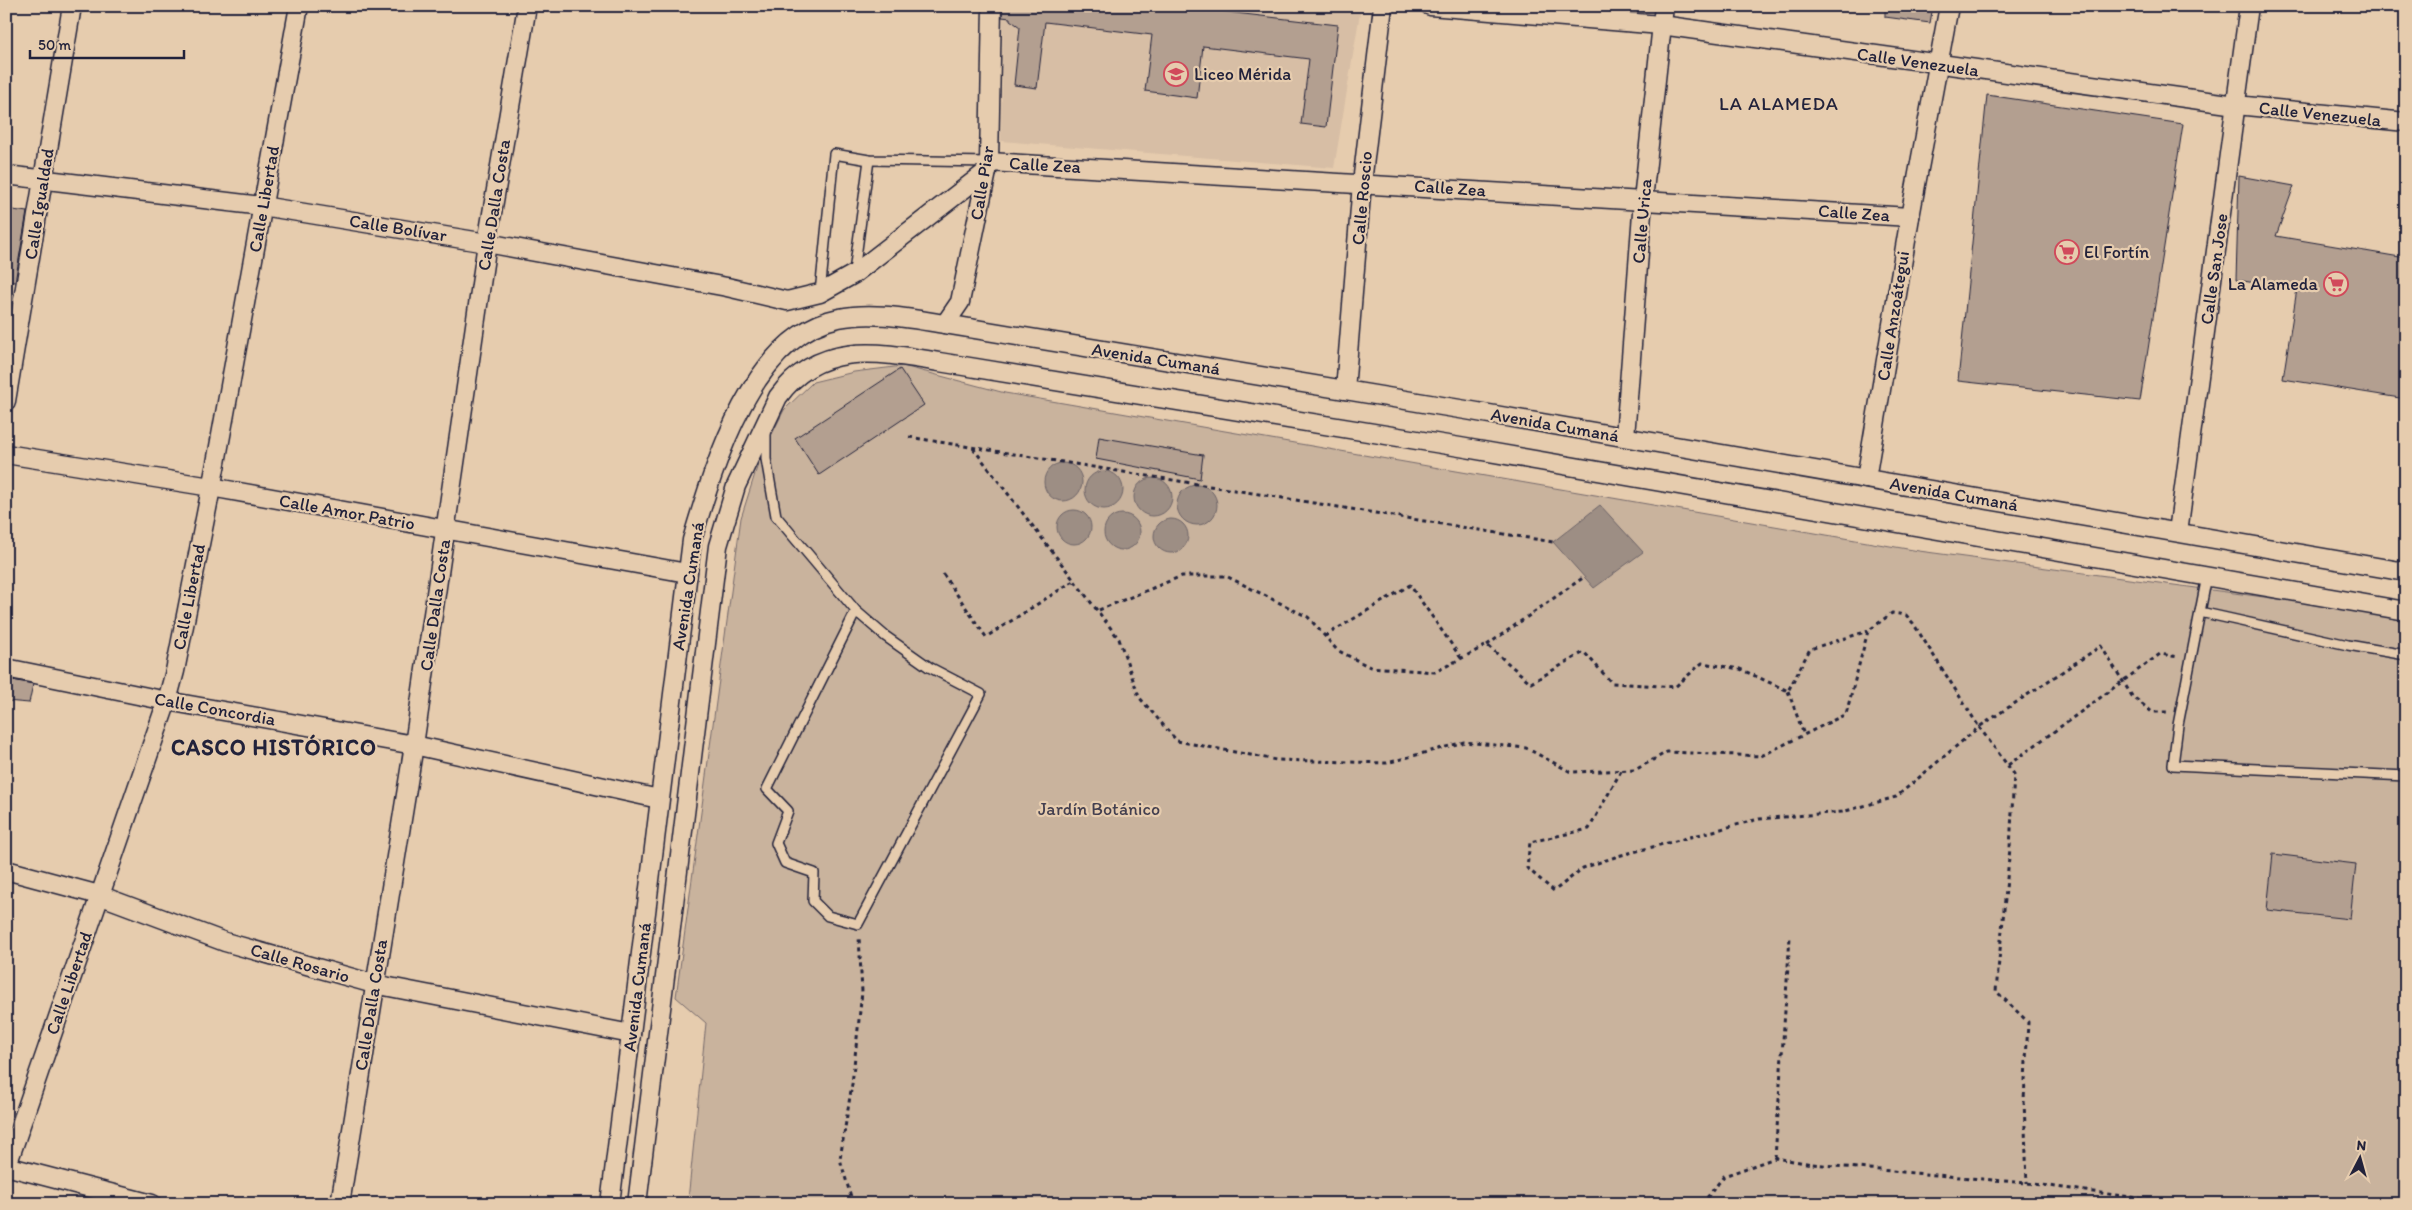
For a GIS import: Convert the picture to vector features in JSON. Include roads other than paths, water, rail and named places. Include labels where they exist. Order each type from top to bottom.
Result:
[{"type":"street","name":"Calle Igualdad","points":[[6,401],[72,6]]},
{"type":"street","name":"Calle Libertad","points":[[6,1167],[167,701],[211,487],[299,6]]},
{"type":"street","name":"Calle Dalla Costa","points":[[340,1204],[414,745],[487,243],[527,6]]},
{"type":"street","name":"Calle Piar","points":[[945,324],[960,302],[988,166],[992,6]]},
{"type":"street","name":"Calle Roscio","points":[[1345,390],[1362,183],[1383,6]]},
{"type":"street","name":"Calle Venezuela","points":[[1430,6],[1661,25],[1939,66],[2236,105],[2406,122]]},
{"type":"street","name":"Calle Urica","points":[[1625,437],[1643,200],[1664,6]]},
{"type":"street","name":"Calle Anzoátegui","points":[[1866,479],[1910,217],[1949,6]]},
{"type":"street","name":"Calle San Jose","points":[[2178,532],[2249,6]]},
{"type":"street","name":"Calle Zea","points":[[988,166],[1362,183],[1910,217]]},
{"type":"street","points":[[820,294],[854,274],[988,166]]},
{"type":"street","name":"Calle Bolívar","points":[[6,175],[262,206],[487,243],[726,287],[788,301],[820,294]]},
{"type":"street","name":"Avenida Cumaná","points":[[610,1204],[692,540],[712,477],[754,384],[769,362],[783,347],[797,336],[837,318],[852,316],[889,317],[945,324],[1625,437],[2406,572]]},
{"type":"street","name":"Avenida Cumaná","points":[[637,1204],[718,546],[736,486],[766,419],[786,386],[815,364],[848,353],[890,354],[1460,447],[2406,610]]},
{"type":"street","name":"Calle Amor Patrio","points":[[6,454],[211,487],[687,573]]},
{"type":"street","name":"Calle Concordia","points":[[6,668],[167,701],[414,745],[660,798]]},
{"type":"street","name":"Calle Rosario","points":[[6,870],[99,895],[225,942],[374,984],[631,1034]]},
{"type":"street","points":[[6,1167],[152,1204]]},
{"type":"lane","points":[[820,294],[834,154],[868,160],[988,166]]},
{"type":"lane","points":[[854,274],[868,160]]},
{"type":"lane","points":[[766,419],[766,459],[776,516],[856,611],[885,636],[929,667],[981,694],[858,924],[828,916],[813,901],[814,873],[786,863],[776,843],[788,811],[767,789],[856,611]]},
{"type":"lane","points":[[2207,576],[2180,716],[2173,766],[2406,776]]},
{"type":"lane","points":[[2200,612],[2406,655]]},
{"type":"place","name":"Liceo Mérida","points":[[1176,74]]},
{"type":"place","name":"El Fortín","points":[[2067,252]]},
{"type":"place","name":"La Alameda","points":[[2336,284]]},
{"type":"district","name":"LA ALAMEDA","points":[[1779,103]]},
{"type":"district","name":"CASCO HISTÓRICO","points":[[274,747]]},
{"type":"park label","name":"Jardín Botánico","points":[[1099,809]]}]
